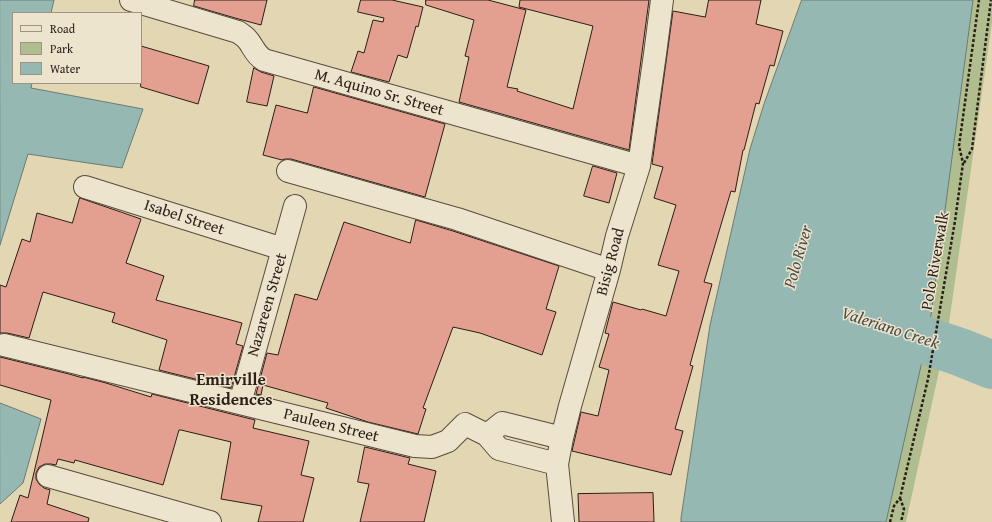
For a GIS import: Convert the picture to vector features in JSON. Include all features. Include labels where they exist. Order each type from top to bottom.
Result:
[{"type":"street","name":"M. Aquino Sr. Street","points":[[130,0],[238,32],[245,37],[254,51],[264,60],[639,166]]},
{"type":"street","name":"Bisig Road","points":[[563,522],[557,464],[570,406],[639,166],[662,0]]},
{"type":"street","points":[[288,171],[456,219],[609,270]]},
{"type":"street","name":"Isabel Street","points":[[85,187],[283,249]]},
{"type":"street","name":"Nazareen Street","points":[[240,403],[295,206]]},
{"type":"street","name":"Pauleen Street","points":[[4,345],[415,446],[432,447],[448,441],[465,424],[487,435],[499,449],[557,464]]},
{"type":"street","points":[[487,435],[502,423],[562,438]]},
{"type":"street","points":[[48,476],[210,522]]},
{"type":"path","name":"Polo Riverwalk","points":[[890,522],[894,506],[900,498],[928,379],[951,245],[963,163],[960,146],[979,0]]},
{"type":"path","points":[[963,163],[972,149],[991,0]]},
{"type":"path","points":[[900,498],[904,509],[901,522]]},
{"type":"green space","points":[[973,0],[992,0],[992,22],[948,330],[906,522],[885,522],[929,330]]},
{"type":"water","points":[[0,0],[54,0],[51,12],[12,12],[12,84],[32,84],[31,88],[143,109],[122,168],[28,154],[0,245]]},
{"type":"water","name":"Polo River","points":[[802,0],[973,0],[929,330],[886,522],[681,522],[710,325],[750,149],[764,104]]},
{"type":"water","points":[[0,403],[41,419],[23,483],[0,504]]},
{"type":"building","points":[[195,0],[267,0],[261,25],[194,6]]},
{"type":"building","points":[[361,0],[392,0],[423,7],[418,27],[416,26],[407,58],[398,55],[389,82],[351,72],[358,51],[364,53],[373,20],[383,22],[384,18],[358,12]]},
{"type":"building","points":[[426,0],[488,0],[526,10],[507,87],[518,89],[517,91],[573,109],[593,26],[519,7],[520,0],[649,0],[629,150],[459,102],[469,57],[465,56],[474,20],[426,5]]},
{"type":"building","points":[[709,0],[761,0],[756,24],[783,31],[774,66],[770,65],[759,104],[756,103],[743,150],[735,192],[731,191],[704,282],[712,284],[690,365],[693,366],[675,429],[683,431],[671,475],[572,451],[581,412],[598,416],[609,370],[599,367],[609,334],[605,333],[613,302],[666,316],[679,271],[658,265],[676,205],[654,198],[663,167],[652,164],[673,11],[705,17]]},
{"type":"building","points":[[142,46],[209,66],[198,104],[141,87]]},
{"type":"building","points":[[254,68],[274,76],[267,106],[247,102]]},
{"type":"building","points":[[314,87],[445,124],[425,197],[291,159],[282,160],[263,155],[276,105],[307,113]]},
{"type":"building","points":[[593,166],[617,173],[609,203],[584,196]]},
{"type":"building","points":[[80,198],[141,219],[126,263],[164,276],[156,300],[242,323],[236,344],[243,346],[231,388],[159,370],[167,340],[112,322],[115,313],[43,292],[29,338],[0,333],[0,285],[6,287],[22,239],[30,242],[37,213],[72,223]]},
{"type":"building","points":[[416,220],[559,266],[546,309],[556,312],[542,355],[480,333],[453,327],[423,408],[426,409],[418,434],[368,422],[326,408],[328,403],[263,385],[261,395],[256,394],[267,353],[278,355],[295,294],[317,300],[344,222],[410,243]]},
{"type":"building","points":[[0,357],[106,383],[151,397],[152,394],[255,420],[253,428],[309,441],[301,475],[314,478],[303,522],[258,522],[262,506],[221,499],[231,442],[179,430],[163,485],[75,460],[74,463],[58,459],[56,465],[45,464],[39,467],[36,473],[36,479],[39,484],[50,490],[47,504],[89,518],[88,522],[11,522],[20,495],[28,498],[51,400],[0,385]]},
{"type":"building","points":[[365,447],[410,458],[408,464],[436,471],[424,522],[360,522],[369,484],[358,482]]},
{"type":"building","points":[[653,493],[654,522],[579,522],[578,494]]},
{"type":"waterway","name":"Valeriano Creek","points":[[863,320],[960,352],[992,365]]},
{"type":"district","name":"Emirville Residences","points":[[231,391]]}]
